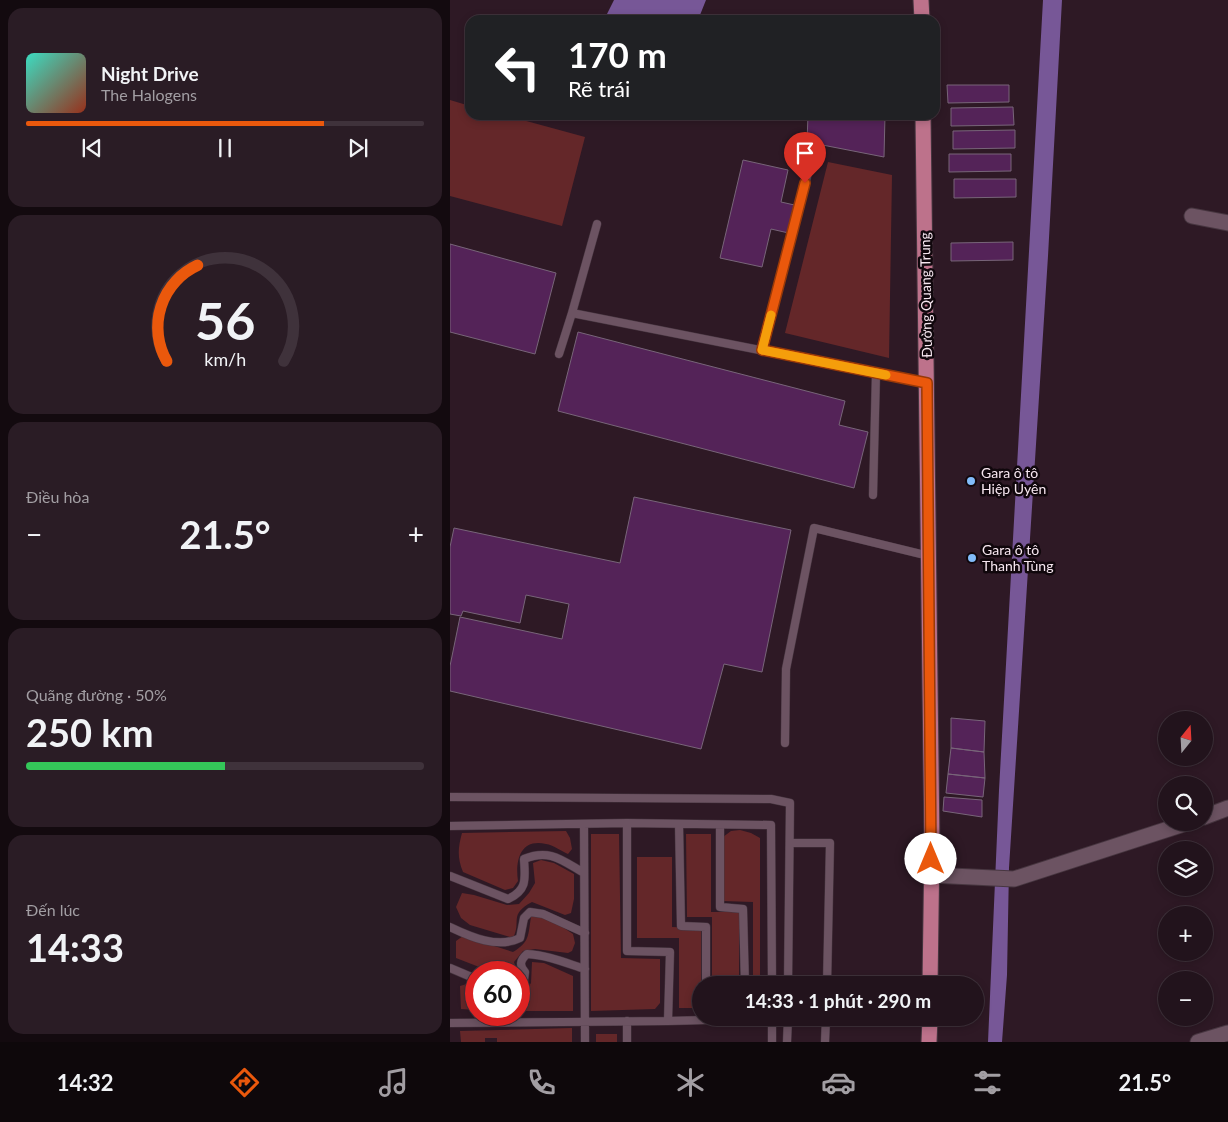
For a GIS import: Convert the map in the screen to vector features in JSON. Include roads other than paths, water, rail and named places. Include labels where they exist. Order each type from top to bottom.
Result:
[{"type":"main road","points":[[922,0],[922,15]]},
{"type":"main road","name":"Đường Quang Trung","points":[[923,120],[929,556],[930,976]]},
{"type":"main road","points":[[1192,216],[1228,223]]},
{"type":"main road","points":[[1213,814],[1228,808]]},
{"type":"main road","points":[[931,875],[1014,879],[1162,831]]},
{"type":"main road","points":[[929,1042],[930,1026]]},
{"type":"main road","points":[[1198,1042],[1228,1033]]},
{"type":"lane","points":[[762,350],[810,165]]},
{"type":"lane","points":[[559,354],[597,224]]},
{"type":"lane","points":[[572,313],[927,383]]},
{"type":"lane","points":[[874,495],[876,373]]},
{"type":"lane","points":[[785,743],[786,668],[814,528],[929,556]]},
{"type":"lane","points":[[450,797],[771,799],[790,803],[788,976]]},
{"type":"lane","points":[[627,823],[627,951],[670,952],[668,1021]]},
{"type":"lane","points":[[450,826],[627,823],[771,826],[772,976]]},
{"type":"lane","points":[[584,824],[585,1042]]},
{"type":"lane","points":[[679,824],[681,926],[706,927],[706,976]]},
{"type":"lane","points":[[720,825],[720,907],[743,908],[745,976]]},
{"type":"lane","points":[[790,843],[830,843],[827,976]]},
{"type":"lane","points":[[450,876],[508,898],[518,894],[524,885],[524,859],[534,855],[546,854],[558,858],[584,873]]},
{"type":"lane","points":[[450,927],[478,938],[498,943],[511,943],[520,938],[524,918],[530,912],[544,914],[585,933]]},
{"type":"lane","points":[[522,961],[527,954],[540,955],[585,969]]},
{"type":"lane","points":[[450,968],[465,974]]},
{"type":"lane","points":[[450,1023],[692,1020]]},
{"type":"lane","points":[[626,1021],[626,1042]]},
{"type":"lane","points":[[772,1026],[772,1042]]},
{"type":"lane","points":[[787,1042],[788,1026]]},
{"type":"lane","points":[[825,1042],[826,1026]]},
{"type":"place","name":"Gara ô tô Hiệp Uyên","points":[[971,481]]},
{"type":"place","name":"Gara ô tô Thanh Tùng","points":[[972,558]]}]
